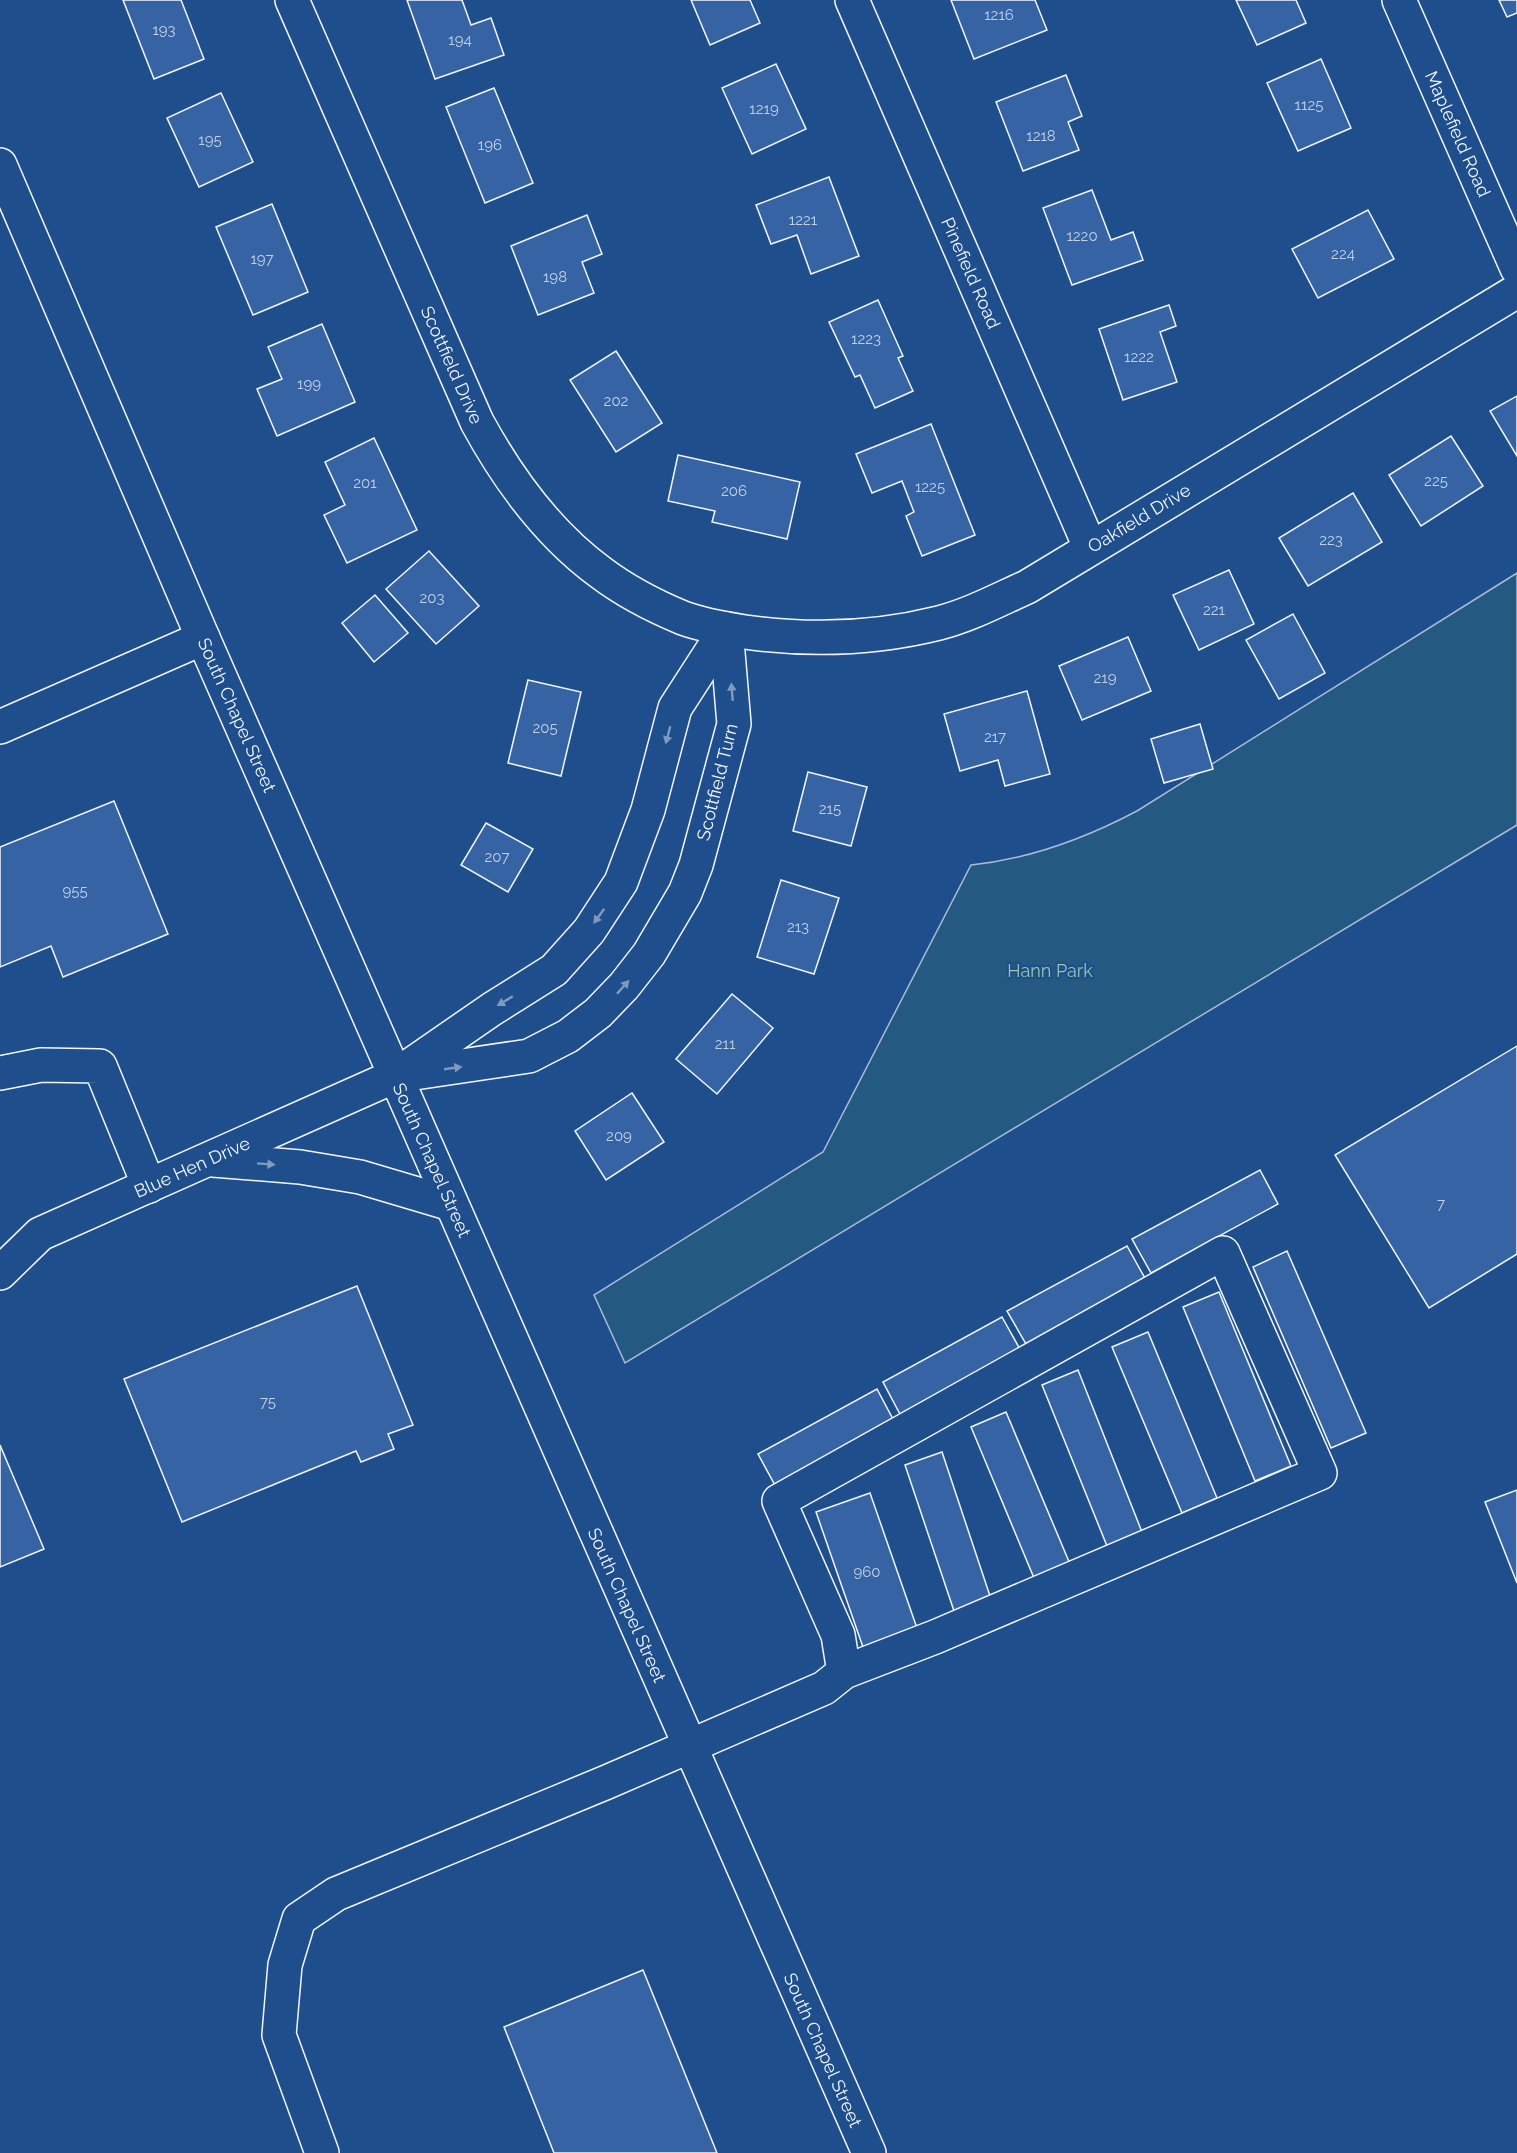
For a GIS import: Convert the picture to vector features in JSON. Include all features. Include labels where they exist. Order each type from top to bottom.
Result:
[{"type":"street","name":"Scottfield Drive","points":[[292,0],[477,422],[498,460],[542,519],[599,572],[639,597],[685,618],[726,629]]},
{"type":"street","name":"Pinefield Road","points":[[852,0],[1090,547]]},
{"type":"street","name":"Maplefield Road","points":[[1400,0],[1517,268]]},
{"type":"street","name":"South Chapel Street","points":[[0,165],[203,638],[869,2153]]},
{"type":"street","name":"Oakfield Drive","points":[[726,629],[804,638],[850,637],[897,632],[941,622],[984,608],[1027,587],[1517,291]]},
{"type":"street","name":"Scottfield Turn","points":[[395,1076],[529,1056],[568,1036],[597,1013],[624,986],[649,954],[685,893],[696,865],[734,724],[726,629]]},
{"type":"street","points":[[395,1076],[492,1009],[554,970],[594,924],[621,882],[634,850],[648,810],[675,708],[726,629]]},
{"type":"street","points":[[0,727],[203,638]]},
{"type":"street","points":[[0,1073],[41,1065],[100,1066],[149,1186]]},
{"type":"street","name":"Blue Hen Drive","points":[[0,1273],[40,1234],[395,1076]]},
{"type":"street","points":[[208,1160],[300,1167],[360,1177],[451,1204]]},
{"type":"street","points":[[322,2153],[279,2035],[285,1965],[299,1919],[336,1894],[690,1747],[824,1688],[844,1672],[935,1637],[1320,1473],[1224,1253],[779,1501],[838,1635],[844,1672]]},
{"type":"green space","name":"Hann Park","points":[[1517,573],[1517,825],[625,1363],[594,1295],[823,1152],[971,865],[1035,853],[1077,839],[1137,811]]},
{"type":"building","points":[[123,0],[181,0],[204,59],[154,79]]},
{"type":"building","points":[[407,0],[462,0],[471,25],[491,18],[504,55],[435,79]]},
{"type":"building","points":[[691,0],[750,0],[760,23],[710,45]]},
{"type":"building","points":[[951,0],[1035,0],[1047,30],[974,59]]},
{"type":"building","points":[[1236,0],[1296,0],[1306,23],[1257,45]]},
{"type":"building","points":[[1499,0],[1517,0],[1517,13],[1507,17]]},
{"type":"building","points":[[1321,59],[1351,128],[1298,151],[1267,83]]},
{"type":"building","points":[[776,64],[806,129],[752,154],[722,88]]},
{"type":"building","points":[[1066,75],[1082,116],[1068,122],[1079,150],[1023,171],[996,102]]},
{"type":"building","points":[[494,88],[533,183],[485,203],[446,107]]},
{"type":"building","points":[[221,93],[253,162],[199,187],[167,118]]},
{"type":"building","points":[[829,177],[859,256],[811,274],[797,235],[771,244],[756,205]]},
{"type":"building","points":[[1092,190],[1111,240],[1133,232],[1143,260],[1072,285],[1043,208]]},
{"type":"building","points":[[272,204],[308,292],[253,315],[216,227]]},
{"type":"building","points":[[1368,210],[1394,259],[1318,298],[1292,249]]},
{"type":"building","points":[[587,215],[602,254],[582,262],[594,293],[538,315],[511,246]]},
{"type":"building","points":[[878,300],[903,356],[898,358],[913,391],[875,408],[860,375],[855,377],[829,322]]},
{"type":"building","points":[[1169,305],[1176,326],[1160,332],[1177,382],[1123,400],[1099,329]]},
{"type":"building","points":[[322,324],[355,402],[277,436],[257,389],[282,379],[268,347]]},
{"type":"building","points":[[616,351],[662,423],[616,452],[570,380]]},
{"type":"building","points":[[1517,396],[1517,456],[1490,411]]},
{"type":"building","points":[[931,424],[975,535],[922,556],[906,516],[914,512],[902,481],[872,493],[856,454]]},
{"type":"building","points":[[1451,436],[1483,486],[1421,526],[1389,475]]},
{"type":"building","points":[[374,438],[417,530],[347,563],[324,515],[345,505],[325,462]]},
{"type":"building","points":[[678,455],[800,482],[787,539],[712,522],[715,511],[668,501]]},
{"type":"building","points":[[1353,493],[1382,542],[1308,586],[1279,538]]},
{"type":"building","points":[[429,551],[479,606],[436,644],[386,589]]},
{"type":"building","points":[[1229,570],[1254,624],[1199,650],[1173,595]]},
{"type":"building","points":[[375,595],[408,633],[374,662],[342,623]]},
{"type":"building","points":[[1293,614],[1325,673],[1279,699],[1246,640]]},
{"type":"building","points":[[1128,637],[1151,691],[1082,720],[1059,666]]},
{"type":"building","points":[[528,680],[581,692],[561,776],[508,763]]},
{"type":"building","points":[[1027,691],[1050,774],[1005,786],[998,760],[960,771],[944,714]]},
{"type":"building","points":[[1200,724],[1213,769],[1164,783],[1151,739]]},
{"type":"building","points":[[808,772],[867,787],[851,846],[793,831]]},
{"type":"building","points":[[114,801],[168,934],[63,977],[51,946],[0,967],[0,847]]},
{"type":"building","points":[[486,823],[533,849],[508,892],[461,865]]},
{"type":"building","points":[[781,880],[839,898],[814,974],[757,957]]},
{"type":"building","points":[[732,994],[773,1028],[717,1094],[676,1059]]},
{"type":"building","points":[[1517,1046],[1517,1254],[1429,1308],[1335,1155]]},
{"type":"building","points":[[632,1093],[664,1142],[606,1180],[575,1131]]},
{"type":"building","points":[[1260,1170],[1278,1204],[1151,1273],[1132,1239]]},
{"type":"building","points":[[1127,1246],[1146,1280],[1026,1344],[1007,1311]]},
{"type":"building","points":[[1287,1251],[1366,1433],[1331,1448],[1253,1267]]},
{"type":"building","points":[[357,1286],[413,1425],[388,1434],[394,1449],[361,1462],[356,1451],[182,1522],[124,1379]]},
{"type":"building","points":[[1219,1292],[1291,1466],[1255,1481],[1183,1307]]},
{"type":"building","points":[[1002,1317],[1021,1351],[901,1416],[883,1382]]},
{"type":"building","points":[[1148,1332],[1217,1498],[1182,1513],[1112,1347]]},
{"type":"building","points":[[1078,1370],[1142,1532],[1107,1546],[1042,1385]]},
{"type":"building","points":[[877,1389],[895,1423],[776,1487],[758,1454]]},
{"type":"building","points":[[1006,1412],[1070,1564],[1034,1578],[971,1427]]},
{"type":"building","points":[[0,1445],[44,1549],[0,1567]]},
{"type":"building","points":[[942,1452],[991,1599],[954,1611],[905,1465]]},
{"type":"building","points":[[1517,1490],[1517,1583],[1485,1502]]},
{"type":"building","points":[[870,1493],[918,1631],[864,1650],[816,1512]]},
{"type":"building","points":[[643,1970],[717,2153],[554,2153],[504,2027]]}]
